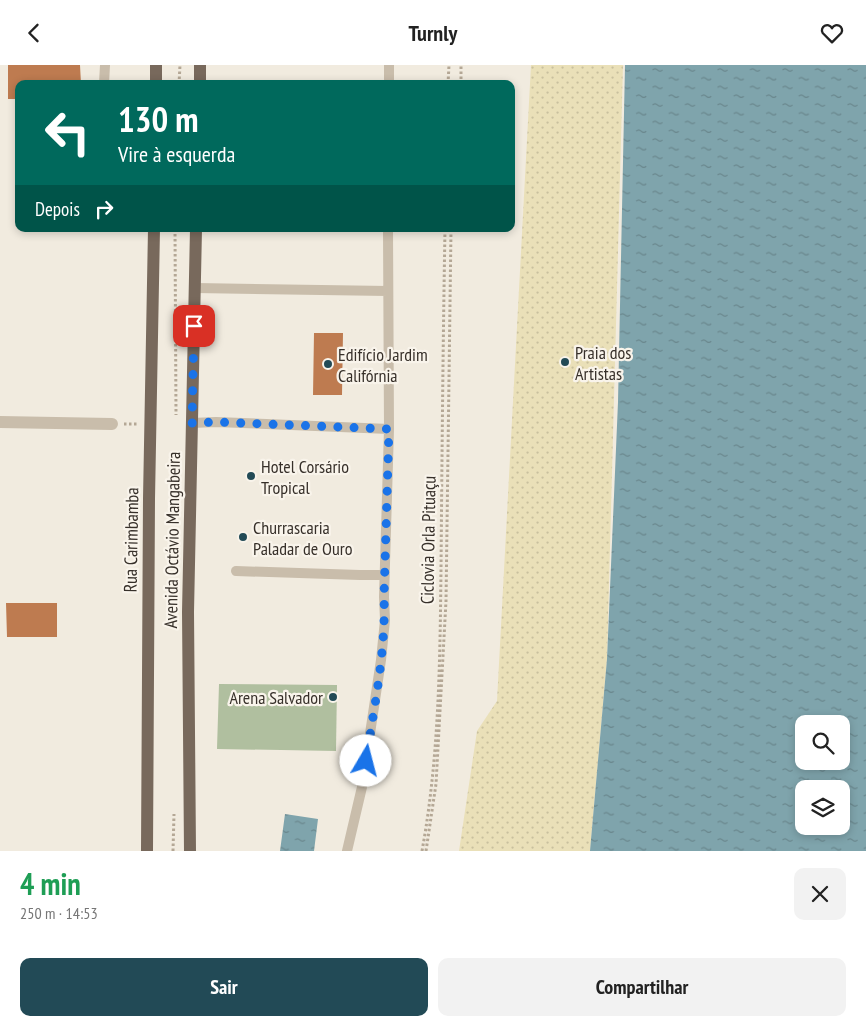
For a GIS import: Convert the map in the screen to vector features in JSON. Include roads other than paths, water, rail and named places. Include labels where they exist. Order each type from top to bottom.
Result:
[{"type":"main road","points":[[156,65],[156,80]]},
{"type":"main road","points":[[200,65],[200,80]]},
{"type":"main road","name":"Rua Carimbamba","points":[[147,851],[148,546],[154,232]]},
{"type":"main road","name":"Avenida Octávio Mangabeira","points":[[190,851],[188,642],[196,232]]},
{"type":"street","points":[[0,422],[112,424]]},
{"type":"lane","points":[[104,80],[105,65]]},
{"type":"lane","points":[[389,65],[389,80]]},
{"type":"lane","points":[[346,851],[362,787],[380,669],[384,620],[389,429],[388,232]]},
{"type":"lane","points":[[195,288],[388,291]]},
{"type":"lane","points":[[192,423],[216,422],[389,429]]},
{"type":"lane","points":[[236,571],[384,575]]},
{"type":"water","points":[[625,65],[866,65],[866,851],[590,851],[607,659],[618,402]]},
{"type":"water","points":[[285,814],[318,819],[314,851],[280,851]]},
{"type":"place","name":"Praia dos Artistas","points":[[565,362]]},
{"type":"place","name":"Edifício Jardim Califórnia","points":[[328,364]]},
{"type":"place","name":"Hotel Corsário Tropical","points":[[251,476]]},
{"type":"place","name":"Churrascaria Paladar de Ouro","points":[[243,537]]},
{"type":"place","name":"Arena Salvador","points":[[333,697]]}]
